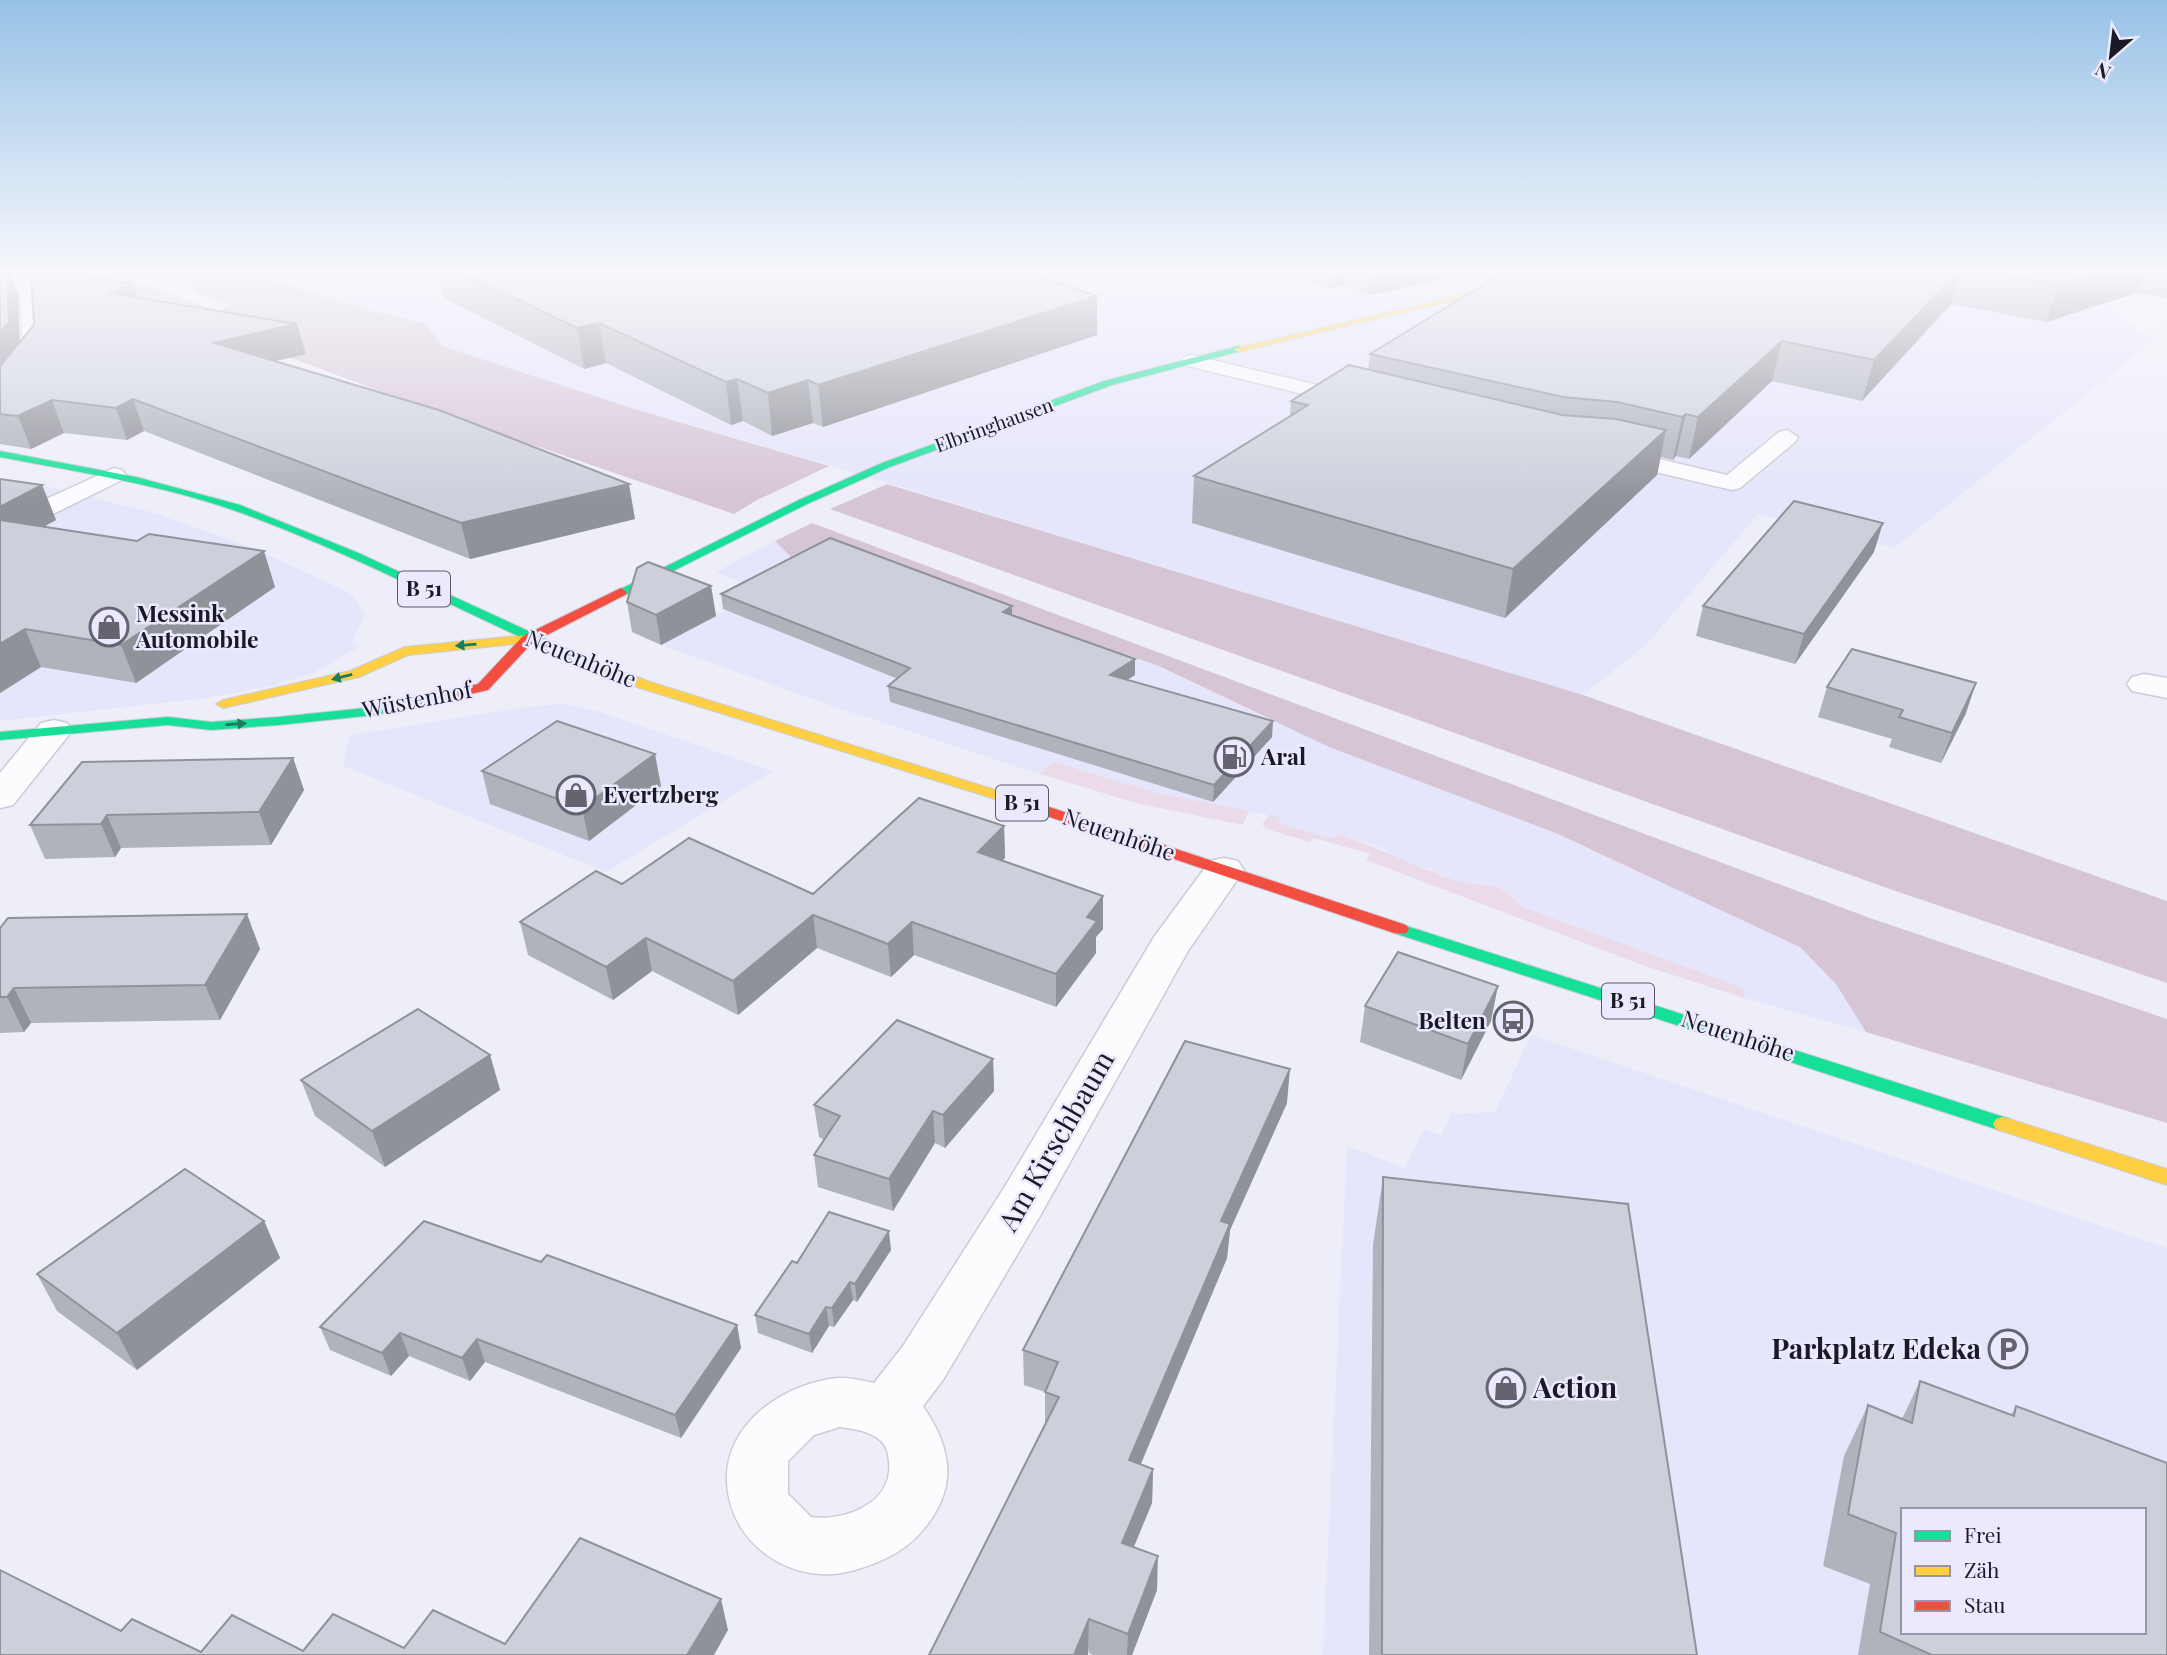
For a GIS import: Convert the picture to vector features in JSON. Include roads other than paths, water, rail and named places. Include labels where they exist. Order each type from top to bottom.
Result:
[{"type":"main road","name":"Elbringhausen","points":[[527,639],[803,502],[886,465],[1108,383],[1251,347]]},
{"type":"main road","name":"Neuenhöhe","points":[[0,454],[114,475],[194,495],[266,519],[381,569],[527,639],[658,690],[972,786],[2167,1177]]},
{"type":"main road","name":"Wüstenhof","points":[[168,721],[214,706],[354,674],[405,651],[527,639]]},
{"type":"main road","name":"Wüstenhof","points":[[0,736],[168,721],[211,726],[375,711],[409,705],[483,687],[527,639]]},
{"type":"street","points":[[0,797],[54,731]]},
{"type":"street","name":"Am Kirschbaum","points":[[887,1410],[923,1363],[1022,1202],[1169,947],[1224,870]]},
{"type":"lane","points":[[1,391],[33,354],[33,347]]},
{"type":"lane","points":[[1191,361],[1380,406]]},
{"type":"lane","points":[[1595,452],[1732,483],[1787,437]]},
{"type":"lane","points":[[42,510],[114,475]]},
{"type":"place","name":"Messink Automobile","points":[[109,627]]},
{"type":"place","name":"Aral","points":[[1234,757]]},
{"type":"place","name":"Evertzberg","points":[[576,795]]},
{"type":"place","name":"Belten","points":[[1513,1021]]},
{"type":"place","name":"Parkplatz Edeka","points":[[2008,1349]]},
{"type":"place","name":"Action","points":[[1506,1388]]}]
